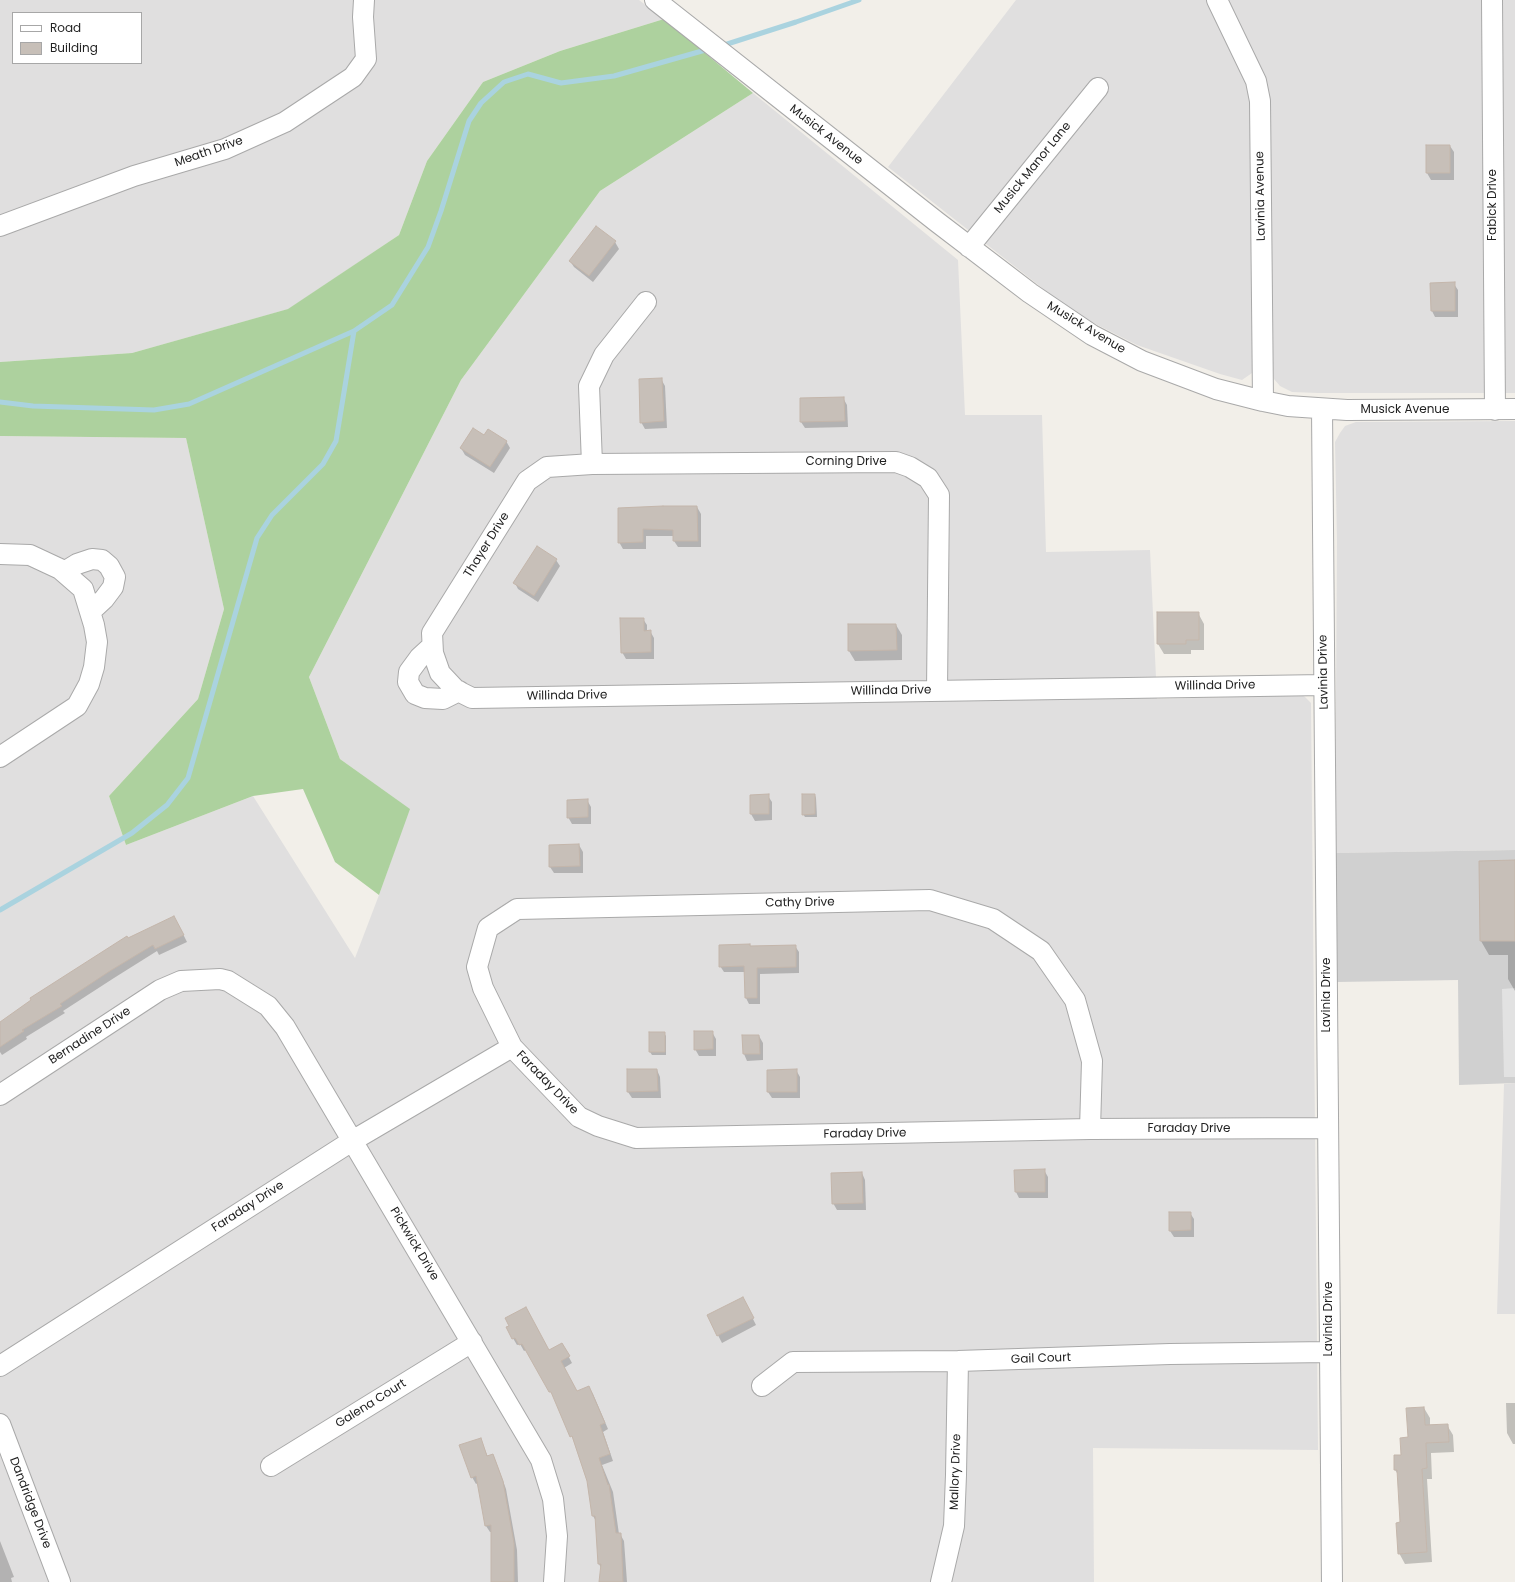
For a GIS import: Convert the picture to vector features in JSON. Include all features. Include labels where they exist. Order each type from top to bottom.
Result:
[{"type":"street","name":"Meath Drive","points":[[0,226],[134,176],[225,149],[285,122],[354,77],[366,59],[363,17],[364,0]]},
{"type":"street","name":"Musick Avenue","points":[[656,0],[969,247],[1059,314],[1116,348],[1142,361],[1188,380],[1216,389],[1263,401],[1322,409],[1515,409]]},
{"type":"street","name":"Lavinia Avenue","points":[[1217,0],[1256,81],[1260,101],[1263,401]]},
{"type":"street","name":"Fabick Drive","points":[[1492,0],[1495,410]]},
{"type":"street","name":"Musick Manor Lane","points":[[969,247],[1098,88]]},
{"type":"street","points":[[592,464],[589,386],[604,355],[646,302]]},
{"type":"street","name":"Lavinia Drive","points":[[1322,409],[1332,1582]]},
{"type":"street","name":"Corning Drive","points":[[592,464],[896,462],[910,467],[928,478],[939,495],[936,691]]},
{"type":"street","name":"Thayer Drive","points":[[440,673],[433,653],[432,633],[527,481],[547,467],[592,464]]},
{"type":"street","points":[[0,554],[30,555],[64,572],[83,589],[97,642],[94,667],[89,684],[77,706],[0,757]]},
{"type":"street","points":[[64,572],[77,564],[92,559],[102,560],[109,566],[115,578],[113,587],[104,599],[90,612]]},
{"type":"street","points":[[432,646],[420,657],[409,672],[408,682],[415,694],[424,698],[443,699],[459,691]]},
{"type":"street","name":"Willinda Drive","points":[[440,673],[459,691],[472,698],[1324,685]]},
{"type":"street","name":"Cathy Drive","points":[[512,1047],[484,988],[477,967],[488,928],[517,909],[930,900],[993,919],[1041,951],[1075,1000],[1092,1061],[1090,1130]]},
{"type":"street","name":"Pickwick Drive","points":[[181,981],[220,979],[228,981],[268,1006],[285,1027],[541,1460],[553,1499],[557,1536],[554,1582]]},
{"type":"street","name":"Bernadine Drive","points":[[0,1095],[160,990],[181,981]]},
{"type":"street","name":"Faraday Drive","points":[[0,1366],[352,1141],[512,1047],[579,1117],[598,1126],[636,1138],[1090,1130],[1327,1128]]},
{"type":"street","name":"Galena Court","points":[[271,1466],[472,1342]]},
{"type":"street","name":"Gail Court","points":[[762,1386],[793,1362],[958,1362],[1162,1354],[1329,1352]]},
{"type":"street","name":"Mallory Drive","points":[[942,1582],[954,1526],[958,1362]]},
{"type":"street","name":"Dandridge Drive","points":[[0,1424],[60,1582]]},
{"type":"shaded area","points":[[0,0],[639,0],[664,19],[560,51],[483,82],[427,161],[399,235],[289,309],[132,353],[0,362]]},
{"type":"shaded area","points":[[1016,0],[1515,0],[1515,393],[1292,392],[1280,386],[1274,379],[1273,298],[1253,273],[1255,360],[1252,373],[1242,380],[1220,374],[1137,345],[1074,313],[888,167]]},
{"type":"shaded area","points":[[753,93],[958,260],[965,415],[1042,415],[1046,552],[1150,550],[1157,699],[1303,695],[1311,703],[1318,1450],[1093,1448],[1094,1582],[0,1582],[0,436],[186,438],[224,609],[198,699],[109,796],[126,845],[253,796],[355,958],[409,809],[340,759],[309,677],[461,380],[600,191]]},
{"type":"shaded area","points":[[1515,421],[1515,850],[1335,853],[1337,541],[1335,442],[1345,426],[1356,422]]},
{"type":"shaded area","points":[[1515,850],[1515,1083],[1459,1085],[1458,980],[1337,982],[1335,853]]},
{"type":"shaded area","points":[[1515,988],[1515,1077],[1504,1077],[1502,989]]},
{"type":"shaded area","points":[[1515,1083],[1515,1314],[1497,1314],[1504,1084]]},
{"type":"green space","points":[[664,19],[753,93],[600,191],[461,380],[309,677],[340,759],[410,809],[379,895],[335,862],[303,789],[253,796],[126,845],[109,796],[198,699],[224,609],[186,438],[0,436],[0,362],[132,353],[288,309],[399,235],[427,161],[483,82],[560,51]]},
{"type":"building","points":[[1426,145],[1450,145],[1450,173],[1426,173]]},
{"type":"building","points":[[596,226],[616,241],[589,276],[569,261]]},
{"type":"building","points":[[1455,282],[1455,311],[1431,311],[1430,283]]},
{"type":"building","points":[[662,378],[664,421],[640,423],[639,379]]},
{"type":"building","points":[[844,397],[845,421],[800,422],[800,398]]},
{"type":"building","points":[[473,428],[484,435],[488,429],[507,441],[490,467],[460,448]]},
{"type":"building","points":[[697,506],[698,541],[673,541],[673,530],[643,529],[643,542],[618,543],[618,508]]},
{"type":"building","points":[[537,546],[557,559],[534,596],[513,583]]},
{"type":"building","points":[[1157,612],[1199,612],[1199,640],[1186,640],[1186,644],[1157,644]]},
{"type":"building","points":[[620,618],[644,618],[644,631],[651,630],[651,652],[621,653]]},
{"type":"building","points":[[848,624],[896,624],[897,650],[848,651]]},
{"type":"building","points":[[769,794],[769,814],[750,814],[750,795]]},
{"type":"building","points":[[802,794],[815,794],[815,814],[802,815]]},
{"type":"building","points":[[588,799],[588,817],[567,818],[567,800]]},
{"type":"building","points":[[579,844],[580,866],[549,867],[549,845]]},
{"type":"building","points":[[1515,860],[1515,941],[1480,941],[1479,861]]},
{"type":"building","points":[[174,916],[184,935],[155,949],[153,945],[110,971],[60,1004],[62,1006],[22,1030],[24,1031],[0,1047],[0,1022],[31,1000],[30,998],[127,936],[128,938]]},
{"type":"building","points":[[750,944],[750,946],[796,945],[796,967],[757,968],[757,998],[745,998],[744,966],[719,967],[719,945]]},
{"type":"building","points":[[694,1031],[713,1031],[713,1049],[694,1050]]},
{"type":"building","points":[[649,1032],[665,1032],[665,1052],[649,1052]]},
{"type":"building","points":[[742,1035],[759,1035],[760,1054],[743,1054]]},
{"type":"building","points":[[627,1069],[657,1069],[658,1091],[627,1092]]},
{"type":"building","points":[[797,1069],[797,1092],[767,1092],[767,1070]]},
{"type":"building","points":[[1045,1169],[1045,1192],[1015,1192],[1014,1170]]},
{"type":"building","points":[[862,1172],[863,1203],[832,1204],[831,1173]]},
{"type":"building","points":[[1169,1212],[1191,1212],[1191,1230],[1169,1231]]},
{"type":"building","points":[[743,1297],[754,1318],[717,1336],[707,1315]]},
{"type":"building","points":[[526,1307],[549,1350],[562,1343],[570,1356],[561,1361],[577,1391],[589,1386],[605,1423],[600,1425],[610,1454],[599,1458],[608,1485],[609,1484],[616,1533],[621,1533],[623,1582],[599,1582],[601,1564],[598,1564],[595,1516],[592,1516],[587,1481],[572,1436],[570,1437],[551,1392],[549,1392],[522,1344],[519,1345],[515,1338],[512,1339],[506,1327],[509,1326],[505,1318]]},
{"type":"building","points":[[1424,1407],[1425,1425],[1448,1424],[1449,1442],[1426,1443],[1427,1468],[1422,1469],[1427,1552],[1398,1554],[1396,1523],[1400,1522],[1397,1470],[1394,1470],[1394,1455],[1401,1455],[1400,1438],[1408,1437],[1406,1408]]},
{"type":"building","points":[[481,1438],[487,1456],[493,1454],[503,1481],[514,1543],[514,1582],[491,1582],[491,1525],[485,1526],[476,1476],[471,1478],[459,1445]]},
{"type":"waterway","points":[[721,46],[859,0]]},
{"type":"waterway","points":[[0,402],[33,406],[154,410],[189,404],[354,331],[392,305],[428,247],[441,211],[469,121],[481,103],[504,82],[528,74],[561,83],[614,76],[709,49]]},
{"type":"waterway","points":[[0,910],[132,833],[167,805],[188,778],[257,538],[272,515],[323,464],[336,441],[354,331]]}]
